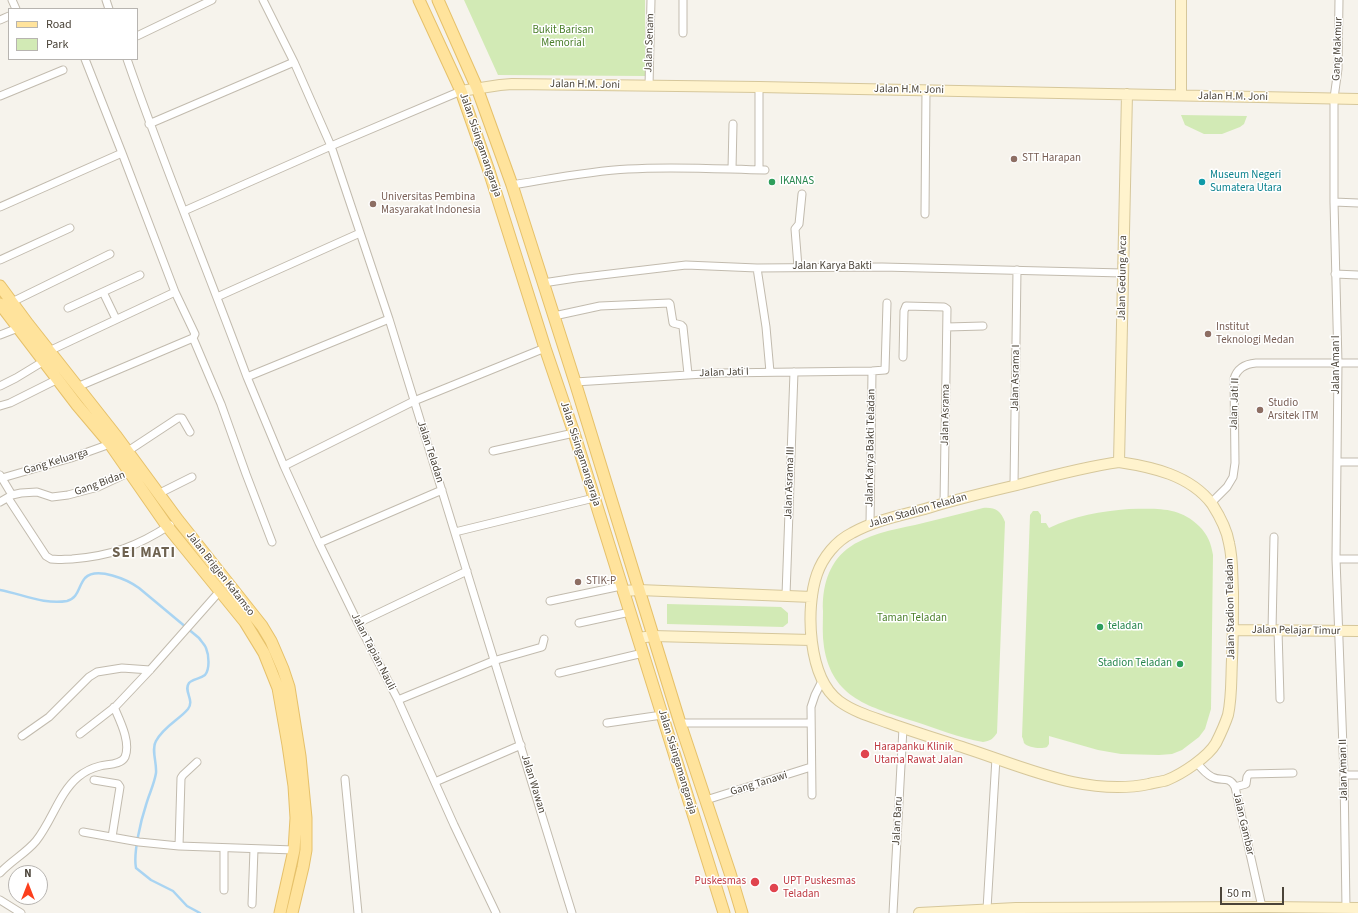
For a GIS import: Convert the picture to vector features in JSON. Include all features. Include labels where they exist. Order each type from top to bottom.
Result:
[{"type":"main road","name":"Jalan Sisingamangaraja","points":[[419,0],[461,91],[489,171],[545,348],[574,433],[724,913]]},
{"type":"main road","name":"Jalan Sisingamangaraja","points":[[438,0],[477,88],[512,185],[575,382],[680,724],[742,913]]},
{"type":"main road","name":"Jalan Brigjen Katamso","points":[[0,286],[77,388],[128,451],[178,520],[262,626],[274,648],[289,687],[300,756],[306,832],[306,850],[303,868],[292,913]]},
{"type":"main road","name":"Jalan Brigjen Katamso","points":[[0,304],[110,444],[167,526],[245,622],[255,636],[264,653],[278,688],[294,786],[296,818],[294,850],[280,913]]},
{"type":"street","points":[[138,36],[212,0]]},
{"type":"street","name":"Jalan Teladan","points":[[263,0],[294,62],[331,146],[389,318],[467,571],[493,661],[521,744]]},
{"type":"street","name":"Jalan Senam","points":[[649,86],[651,0]]},
{"type":"street","points":[[683,0],[683,33]]},
{"type":"street","points":[[1181,0],[1181,95]]},
{"type":"street","name":"Gang Makmur","points":[[1334,98],[1338,69],[1339,0]]},
{"type":"street","points":[[85,60],[176,292],[195,334],[193,338],[221,404],[272,542]]},
{"type":"street","points":[[127,60],[150,124],[247,377],[389,318]]},
{"type":"street","points":[[150,124],[294,62]]},
{"type":"street","points":[[0,96],[63,70]]},
{"type":"street","name":"Jalan H.M. Joni","points":[[461,91],[512,84],[759,87],[1358,99]]},
{"type":"street","points":[[512,185],[578,174],[627,169],[678,167],[762,170],[759,87]]},
{"type":"street","points":[[925,214],[926,90]]},
{"type":"street","points":[[184,211],[331,146],[461,91]]},
{"type":"street","name":"Jalan Gedung Arca","points":[[1119,462],[1127,94]]},
{"type":"street","name":"Jalan Aman I","points":[[1334,98],[1334,202],[1338,363],[1336,559],[1339,631]]},
{"type":"street","points":[[732,169],[733,124]]},
{"type":"street","points":[[0,207],[122,153]]},
{"type":"street","points":[[798,268],[795,229],[799,224],[802,194]]},
{"type":"street","points":[[1334,202],[1358,203]]},
{"type":"street","points":[[0,260],[70,228]]},
{"type":"street","points":[[217,297],[360,233]]},
{"type":"street","points":[[12,302],[110,254]]},
{"type":"street","name":"Jalan Karya Bakti","points":[[543,283],[674,266],[757,268],[882,267],[1123,273]]},
{"type":"street","points":[[757,268],[766,327],[770,372]]},
{"type":"street","name":"Jalan Asrama I","points":[[1014,485],[1017,270]]},
{"type":"street","points":[[1336,274],[1358,275]]},
{"type":"street","points":[[68,308],[140,275]]},
{"type":"street","points":[[103,292],[116,319]]},
{"type":"street","points":[[49,350],[176,292]]},
{"type":"street","points":[[554,316],[600,306],[666,302],[670,304],[674,323],[683,327],[688,374]]},
{"type":"street","name":"Jalan Jati I","points":[[575,382],[688,374],[885,370],[887,303]]},
{"type":"street","name":"Jalan Asrama","points":[[903,357],[904,311],[906,306],[944,307],[947,309],[944,503]]},
{"type":"street","points":[[947,327],[983,326]]},
{"type":"street","points":[[0,335],[18,328]]},
{"type":"street","points":[[77,388],[193,338]]},
{"type":"street","points":[[284,466],[414,401],[545,348]]},
{"type":"street","points":[[0,386],[44,361]]},
{"type":"street","name":"Jalan Jati II","points":[[1211,504],[1227,487],[1233,477],[1234,379],[1238,370],[1243,366],[1252,363],[1358,364]]},
{"type":"street","name":"Jalan Karya Bakti Teladan","points":[[870,524],[872,371]]},
{"type":"street","name":"Jalan Asrama III","points":[[786,595],[794,372]]},
{"type":"street","name":"Jalan Tapian Nauli","points":[[247,377],[284,466],[319,543],[398,700],[454,825],[496,913]]},
{"type":"street","points":[[0,406],[58,379]]},
{"type":"street","points":[[128,451],[178,418],[182,418],[190,432]]},
{"type":"street","points":[[493,451],[574,433]]},
{"type":"street","name":"Gang Keluarga","points":[[1,476],[71,458],[110,444]]},
{"type":"street","name":"Jalan Stadion Teladan","points":[[1119,462],[1146,466],[1172,474],[1194,488],[1211,504],[1223,525],[1229,541],[1232,568],[1233,630],[1231,684],[1227,716],[1215,745],[1197,763],[1167,780],[1133,787],[1099,787],[1065,781],[859,712],[837,700],[822,681],[815,661],[811,640],[810,619],[812,597],[817,573],[826,555],[840,541],[870,524],[1014,485],[1090,466],[1119,462]]},
{"type":"street","points":[[1337,462],[1358,462]]},
{"type":"street","name":"Gang Bidan","points":[[0,502],[10,496],[21,493],[37,492],[52,497],[68,495],[98,487],[130,472]]},
{"type":"street","points":[[1,476],[10,496],[46,556],[51,559],[89,558],[115,552],[144,540],[178,520]]},
{"type":"street","points":[[158,494],[192,477]]},
{"type":"street","points":[[319,543],[442,490]]},
{"type":"street","points":[[455,532],[594,498]]},
{"type":"street","points":[[1274,537],[1275,630],[1280,700]]},
{"type":"street","points":[[1336,559],[1358,559]]},
{"type":"street","points":[[358,623],[467,571]]},
{"type":"street","points":[[550,601],[622,588],[812,597]]},
{"type":"street","points":[[80,734],[114,707],[150,670],[220,592]]},
{"type":"street","points":[[579,623],[630,612]]},
{"type":"street","name":"Jalan Pelajar Timur","points":[[1233,630],[1358,631]]},
{"type":"street","name":"Jalan Aman II","points":[[1339,631],[1344,775],[1346,908]]},
{"type":"street","points":[[638,638],[653,636],[811,640]]},
{"type":"street","points":[[398,700],[493,661],[542,647],[544,639]]},
{"type":"street","points":[[559,673],[643,653]]},
{"type":"street","points":[[22,736],[48,717],[89,677],[97,672],[122,668],[150,670]]},
{"type":"street","points":[[812,795],[811,707],[822,681]]},
{"type":"street","points":[[0,873],[31,847],[37,840],[72,783],[88,771],[123,760],[127,750],[126,742],[114,707]]},
{"type":"street","points":[[607,723],[662,715]]},
{"type":"street","points":[[680,724],[811,724]]},
{"type":"street","name":"Jalan Baru","points":[[893,913],[904,728]]},
{"type":"street","name":"Jalan Wawan","points":[[435,782],[521,744],[572,913]]},
{"type":"street","points":[[987,909],[996,758]]},
{"type":"street","points":[[179,846],[181,778],[183,774],[197,762]]},
{"type":"street","name":"Jalan Gambar","points":[[1197,763],[1210,776],[1231,781],[1235,787],[1266,909]]},
{"type":"street","name":"Gang Tanawi","points":[[706,800],[811,767]]},
{"type":"street","points":[[1235,787],[1246,784],[1249,774],[1293,773]]},
{"type":"street","points":[[1344,775],[1358,775]]},
{"type":"street","points":[[345,779],[358,913]]},
{"type":"street","points":[[94,780],[118,784],[120,788],[112,837]]},
{"type":"street","points":[[83,832],[139,842],[179,846],[224,849],[294,850]]},
{"type":"street","points":[[224,849],[224,890]]},
{"type":"street","points":[[252,904],[254,849]]},
{"type":"street","points":[[0,900],[21,913]]},
{"type":"street","points":[[919,913],[987,909],[1221,910],[1358,908]]},
{"type":"green space","name":"Bukit Barisan Memorial","points":[[464,0],[645,0],[645,76],[498,75]]},
{"type":"green space","points":[[1181,115],[1247,116],[1244,124],[1240,127],[1222,134],[1204,134],[1185,125]]},
{"type":"green space","name":"Taman Teladan","points":[[983,508],[997,510],[1002,515],[1005,522],[997,733],[988,741],[983,742],[956,735],[882,711],[868,705],[845,690],[835,679],[828,665],[823,638],[823,602],[825,585],[831,569],[840,555],[855,544],[880,533]]},
{"type":"green space","name":"Stadion Teladan","points":[[1129,509],[1166,510],[1183,515],[1199,526],[1207,536],[1210,543],[1213,555],[1211,709],[1205,729],[1199,737],[1182,750],[1172,754],[1121,754],[1098,750],[1049,736],[1049,744],[1045,748],[1026,745],[1022,737],[1030,515],[1033,511],[1038,511],[1041,515],[1041,523],[1046,523],[1049,528],[1068,520],[1088,515]]},
{"type":"green space","points":[[667,604],[781,607],[788,613],[788,623],[783,627],[667,624]]},
{"type":"waterway","points":[[0,590],[50,602],[58,602],[67,601],[74,597],[85,578],[90,575],[97,573],[120,578],[139,588],[199,638],[205,646],[208,658],[208,669],[205,675],[189,683],[187,689],[190,699],[190,706],[163,731],[155,744],[154,752],[156,773],[144,811],[135,862],[136,868],[151,880],[173,891],[187,906],[200,913]]},
{"type":"place","name":"STT Harapan","points":[[1014,159]]},
{"type":"place","name":"IKANAS","points":[[772,182]]},
{"type":"place","name":"Museum Negeri Sumatera Utara","points":[[1202,182]]},
{"type":"place","name":"Universitas Pembina Masyarakat Indonesia","points":[[373,204]]},
{"type":"place","name":"Institut Teknologi Medan","points":[[1208,334]]},
{"type":"place","name":"Studio Arsitek ITM","points":[[1260,410]]},
{"type":"place","name":"STIK-P","points":[[578,582]]},
{"type":"place","name":"teladan","points":[[1100,627]]},
{"type":"place","name":"Stadion Teladan","points":[[1180,664]]},
{"type":"place","name":"Harapanku Klinik Utama Rawat Jalan","points":[[865,754]]},
{"type":"place","name":"Puskesmas","points":[[755,882]]},
{"type":"place","name":"UPT Puskesmas Teladan","points":[[774,888]]},
{"type":"district","name":"SEI MATI","points":[[144,554]]}]
